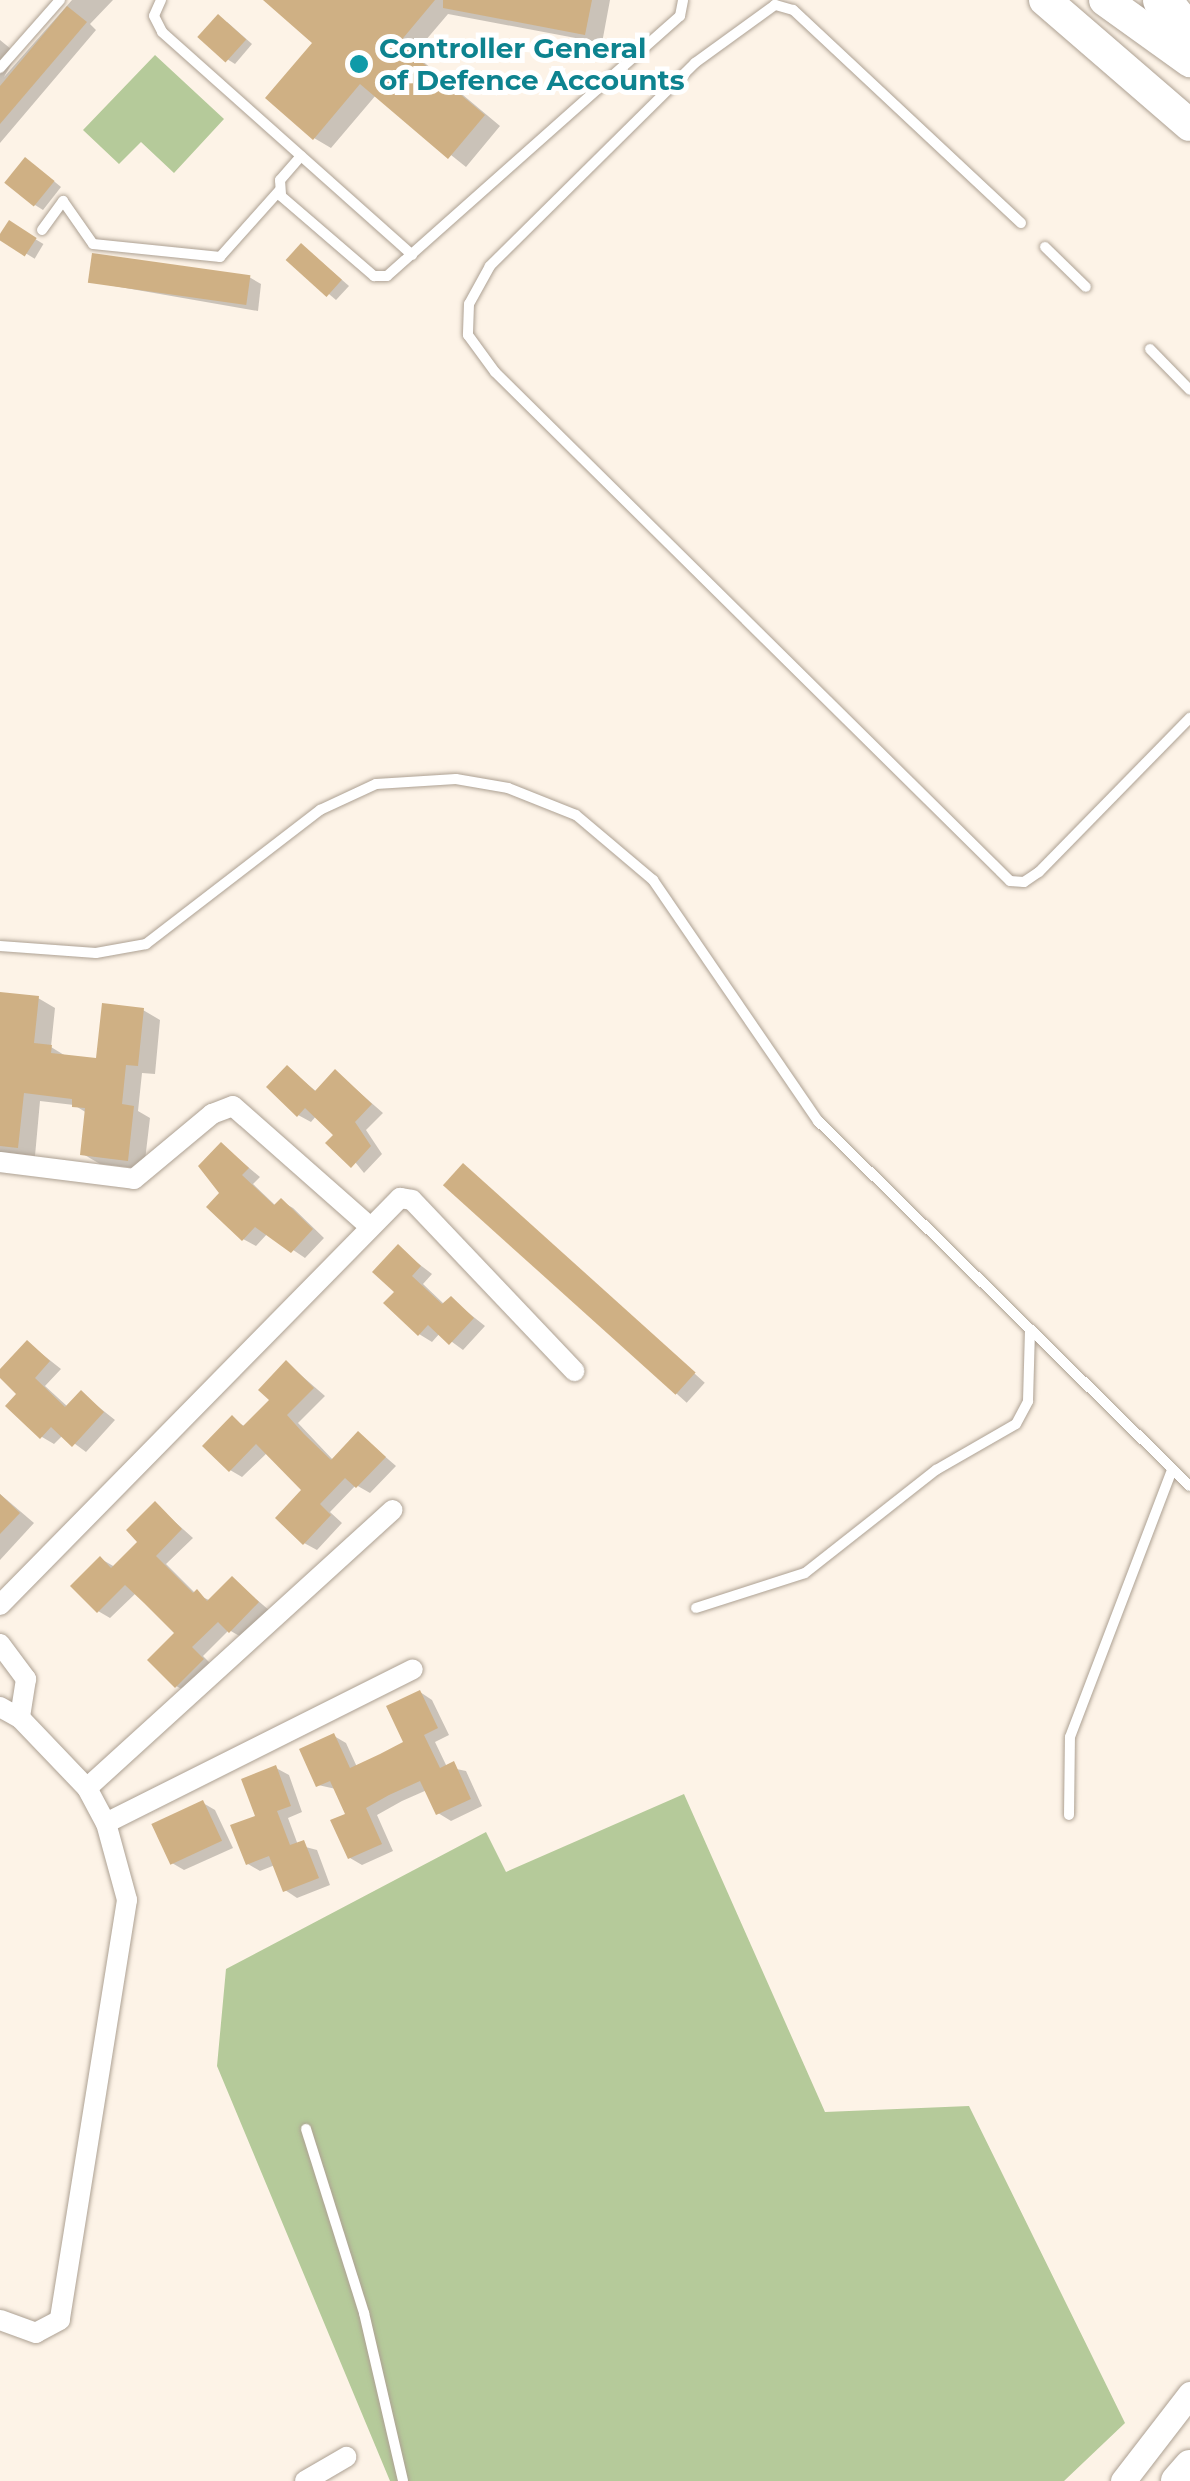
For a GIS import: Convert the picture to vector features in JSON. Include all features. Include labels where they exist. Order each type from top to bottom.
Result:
[{"type":"highway","points":[[1162,0],[1190,34]]},
{"type":"main road","points":[[1045,0],[1190,124]]},
{"type":"main road","points":[[1106,0],[1190,61]]},
{"type":"main road","points":[[1177,2481],[1190,2466]]},
{"type":"street","points":[[0,1162],[134,1179],[212,1114],[232,1106],[370,1226]]},
{"type":"street","points":[[0,1605],[396,1200],[408,1197],[574,1372]]},
{"type":"street","points":[[87,1788],[392,1510]]},
{"type":"street","points":[[0,1644],[26,1679],[20,1718]]},
{"type":"street","points":[[106,1823],[413,1669]]},
{"type":"street","points":[[0,1707],[20,1718],[87,1788],[106,1823],[128,1900],[63,2307],[46,2332],[0,2320]]},
{"type":"street","points":[[1123,2481],[1190,2394]]},
{"type":"street","points":[[305,2481],[346,2457]]},
{"type":"lane","points":[[0,68],[60,0]]},
{"type":"lane","points":[[161,0],[154,16],[162,32],[412,254]]},
{"type":"lane","points":[[280,191],[374,276],[387,276],[680,16],[684,0]]},
{"type":"lane","points":[[1021,223],[793,10],[775,6],[695,63],[490,266],[469,304],[468,335],[488,364],[1010,881],[1024,882],[1039,872],[1190,718]]},
{"type":"lane","points":[[42,230],[64,201],[93,244],[220,256],[280,191],[280,180],[301,156]]},
{"type":"lane","points":[[1045,247],[1086,287]]},
{"type":"lane","points":[[1150,349],[1190,390]]},
{"type":"lane","points":[[0,946],[96,953],[146,944],[320,810],[376,784],[456,779],[534,798],[576,815],[653,880],[703,945],[806,1107],[1171,1472],[1190,1486]]},
{"type":"lane","points":[[696,1608],[805,1573],[936,1470],[1016,1424],[1028,1402],[1030,1329]]},
{"type":"lane","points":[[1068,1815],[1070,1737],[1171,1472]]},
{"type":"lane","points":[[306,2129],[364,2313],[402,2481]]},
{"type":"green space","points":[[155,55],[224,119],[174,173],[141,142],[119,164],[83,130]]},
{"type":"green space","points":[[684,1794],[825,2112],[969,2106],[1125,2423],[1064,2481],[390,2481],[217,2066],[226,1969],[486,1832],[506,1872]]},
{"type":"building","name":"Controller General of Defence Accounts","points":[[263,0],[435,0],[399,43],[485,115],[448,159],[360,84],[313,140],[265,98],[312,43]]},
{"type":"building","points":[[443,0],[592,0],[585,35],[443,8]]},
{"type":"building","points":[[67,6],[87,22],[0,124],[0,86]]},
{"type":"building","points":[[218,14],[246,39],[225,62],[197,37]]},
{"type":"building","points":[[25,157],[55,181],[34,207],[4,183]]},
{"type":"building","points":[[9,220],[37,238],[25,256],[0,240]]},
{"type":"building","points":[[301,243],[342,280],[326,297],[286,260]]},
{"type":"building","points":[[92,253],[250,275],[246,305],[88,283]]},
{"type":"building","points":[[0,992],[39,996],[34,1043],[52,1045],[51,1053],[96,1058],[102,1003],[144,1008],[138,1066],[126,1065],[122,1104],[134,1106],[128,1161],[80,1155],[85,1108],[72,1107],[72,1099],[24,1093],[18,1148],[0,1146]]},
{"type":"building","points":[[287,1065],[315,1091],[335,1069],[372,1104],[355,1122],[371,1146],[351,1168],[325,1143],[333,1135],[305,1108],[297,1117],[266,1087]]},
{"type":"building","points":[[221,1142],[249,1168],[242,1175],[274,1205],[281,1198],[313,1229],[291,1253],[255,1227],[242,1241],[206,1207],[219,1193],[198,1166]]},
{"type":"building","points":[[463,1163],[696,1372],[676,1395],[443,1185]]},
{"type":"building","points":[[398,1244],[421,1266],[412,1276],[442,1304],[451,1296],[474,1318],[449,1345],[428,1325],[418,1336],[383,1303],[394,1292],[372,1272]]},
{"type":"building","points":[[27,1340],[50,1361],[35,1378],[65,1407],[81,1390],[104,1412],[72,1447],[51,1427],[40,1439],[5,1406],[16,1394],[0,1378],[0,1369]]},
{"type":"building","points":[[286,1360],[314,1388],[287,1415],[304,1434],[331,1460],[358,1431],[386,1457],[356,1488],[345,1478],[320,1504],[331,1515],[303,1545],[275,1518],[301,1490],[256,1444],[229,1472],[202,1446],[232,1415],[243,1426],[269,1400],[258,1390]]},
{"type":"building","points":[[0,1494],[20,1513],[0,1534]]},
{"type":"building","points":[[155,1501],[182,1529],[156,1556],[193,1593],[197,1589],[207,1601],[232,1576],[259,1602],[229,1633],[218,1622],[192,1647],[204,1659],[175,1688],[147,1660],[174,1633],[144,1603],[125,1585],[97,1613],[70,1586],[100,1556],[111,1568],[137,1542],[126,1530]]},
{"type":"building","points":[[420,1690],[438,1728],[424,1735],[440,1768],[454,1761],[471,1799],[436,1815],[420,1781],[389,1795],[366,1808],[382,1844],[348,1859],[330,1820],[345,1814],[330,1781],[316,1787],[299,1749],[334,1733],[350,1768],[380,1754],[403,1742],[386,1706]]},
{"type":"building","points":[[276,1765],[291,1806],[277,1811],[290,1845],[304,1840],[319,1878],[283,1892],[269,1856],[246,1865],[230,1825],[255,1816],[241,1779]]},
{"type":"building","points":[[203,1800],[222,1841],[170,1865],[151,1824]]},
{"type":"place","name":"Controller General of Defence Accounts","points":[[359,64]]}]
